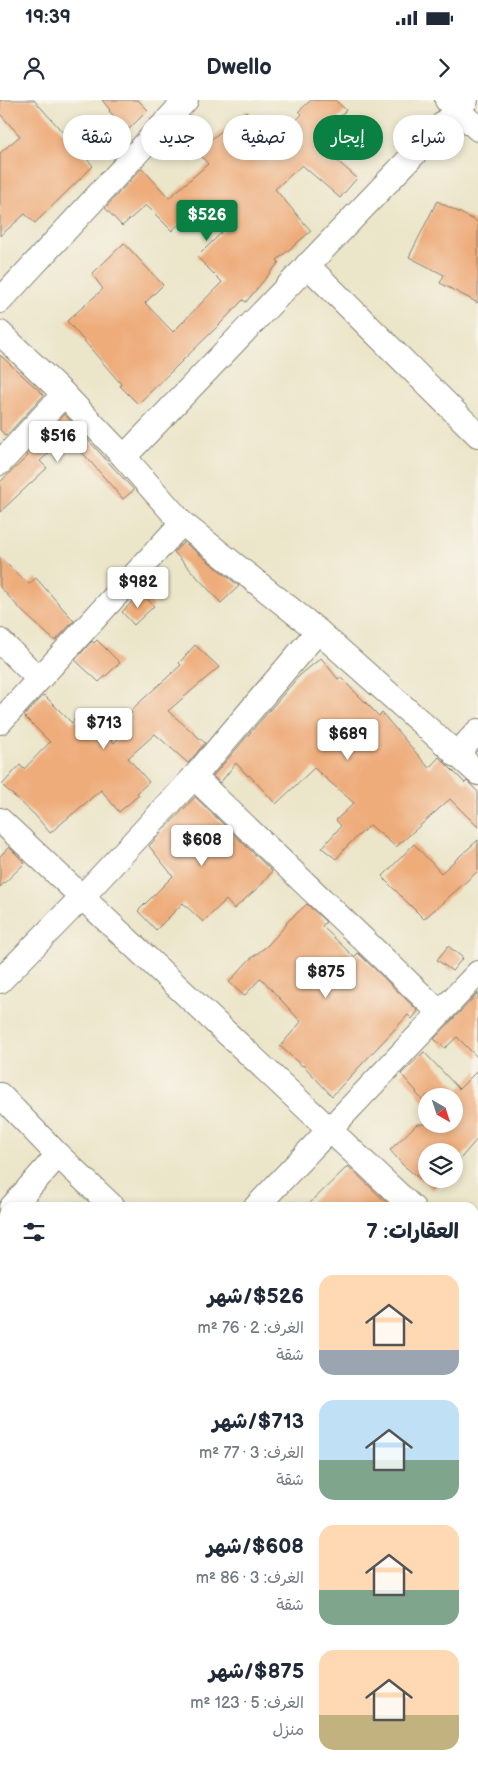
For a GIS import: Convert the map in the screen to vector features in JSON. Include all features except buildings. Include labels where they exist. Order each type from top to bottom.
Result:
[{"type":"street","points":[[0,301],[186,100]]},
{"type":"street","points":[[124,457],[307,265],[457,103],[478,129]]},
{"type":"street","points":[[307,265],[478,434]]},
{"type":"street","points":[[0,333],[64,394],[124,457],[182,523],[318,631],[478,773]]},
{"type":"street","points":[[0,464],[64,394]]},
{"type":"street","points":[[0,722],[182,523]]},
{"type":"street","points":[[0,981],[82,897],[194,777],[318,631]]},
{"type":"street","points":[[0,641],[39,679]]},
{"type":"street","points":[[456,755],[478,731]]},
{"type":"street","points":[[194,777],[439,1012]]},
{"type":"street","points":[[0,820],[407,1202]]},
{"type":"street","points":[[261,1202],[478,973]]},
{"type":"street","points":[[0,1095],[108,1202]]},
{"type":"street","points":[[16,1202],[58,1154]]}]
